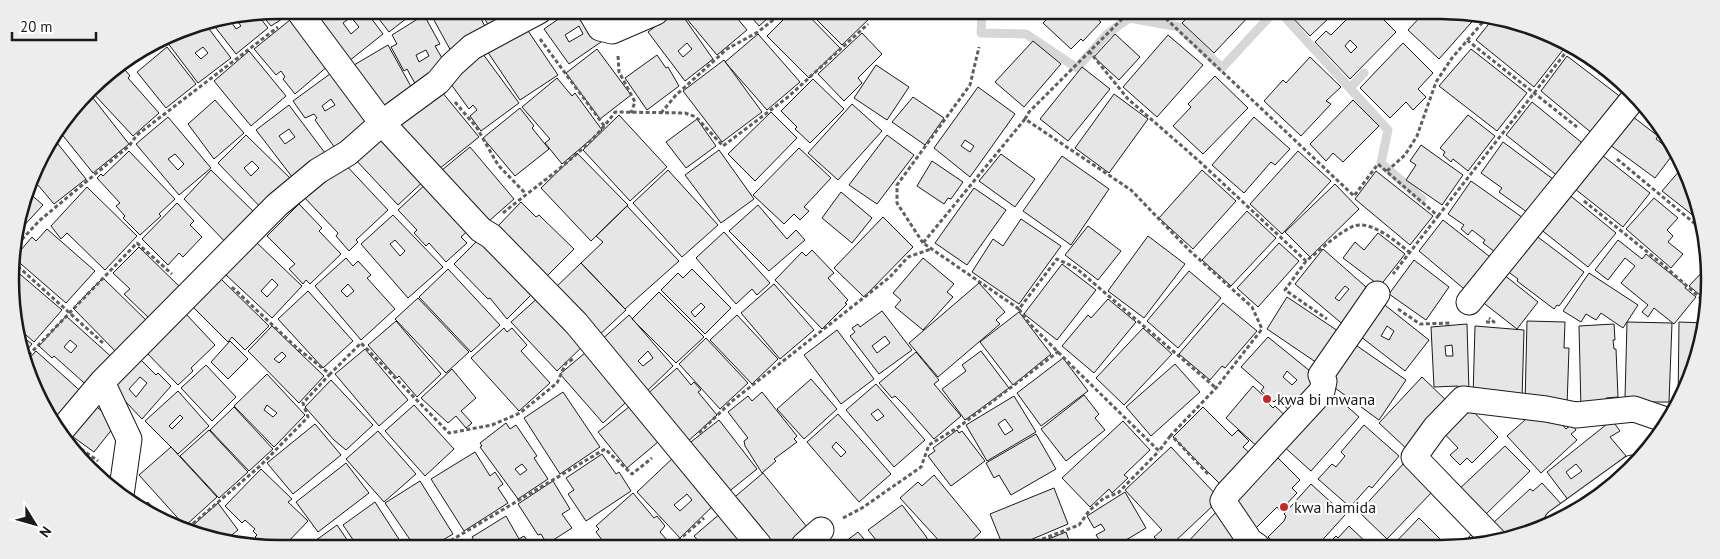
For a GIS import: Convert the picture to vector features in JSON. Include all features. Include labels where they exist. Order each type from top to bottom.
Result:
[{"type":"street","points":[[305,19],[382,123],[481,230],[491,236],[576,322],[755,540]]},
{"type":"street","points":[[65,426],[121,361],[277,205],[318,171],[348,153],[382,123],[438,82],[452,65],[472,47],[524,19]]},
{"type":"street","points":[[595,19],[600,28],[612,31],[640,19]]},
{"type":"street","points":[[1463,313],[1631,101]]},
{"type":"street","points":[[1252,540],[1228,510],[1223,501],[1226,494],[1322,391],[1324,381],[1321,375],[1377,294]]},
{"type":"street","points":[[102,382],[129,439],[122,487]]},
{"type":"street","points":[[1489,535],[1414,457],[1435,428],[1463,399],[1546,409],[1576,415],[1634,409],[1661,418]]},
{"type":"path","points":[[22,238],[39,221],[129,146],[137,134],[288,19]]},
{"type":"path","points":[[535,19],[605,127]]},
{"type":"path","points":[[661,113],[676,95],[727,49],[758,32],[774,19]]},
{"type":"path","points":[[924,243],[1025,120],[1029,112],[1122,19]]},
{"type":"path","points":[[1166,19],[1354,196],[1378,164],[1438,216]]},
{"type":"path","points":[[1386,171],[1405,155],[1417,136],[1436,82],[1452,58],[1483,22]]},
{"type":"path","points":[[481,230],[561,167],[605,127],[615,112],[685,113],[696,117],[723,146],[788,97],[868,24]]},
{"type":"path","points":[[612,31],[617,49],[619,72],[636,102],[631,113]]},
{"type":"path","points":[[979,46],[970,85],[896,185],[897,203],[924,243],[1020,310],[1029,323],[1059,351],[1113,408],[1159,451]]},
{"type":"path","points":[[1089,52],[1128,99],[1199,160],[1306,261]]},
{"type":"path","points":[[1484,322],[1494,322],[1463,313],[1420,324],[1377,294],[1566,52]]},
{"type":"path","points":[[438,82],[476,128],[498,165],[526,194]]},
{"type":"path","points":[[1025,120],[1131,190],[1190,251],[1252,307],[1262,329],[1216,388],[1118,493],[1104,498],[1089,511],[1079,525],[1040,540]]},
{"type":"path","points":[[1564,185],[1661,262],[1701,298]]},
{"type":"path","points":[[1349,334],[1285,290],[1306,261],[1355,226],[1367,226],[1388,235],[1410,252]]},
{"type":"path","points":[[30,354],[137,243],[191,291]]},
{"type":"path","points":[[452,540],[605,449],[632,474],[677,445],[732,402],[890,277],[908,257],[931,249]]},
{"type":"path","points":[[1020,310],[1057,259],[1076,268],[1216,388]]},
{"type":"path","points":[[19,267],[71,312],[121,361]]},
{"type":"path","points":[[212,270],[258,309],[296,348],[330,374]]},
{"type":"path","points":[[192,525],[260,466],[308,417],[303,404],[361,343],[449,433],[492,425],[520,413],[556,383],[566,363],[594,344]]},
{"type":"path","points":[[812,537],[862,508],[921,467],[929,445],[960,426],[1059,351]]},
{"type":"path","points":[[1171,435],[1226,494]]},
{"type":"path","points":[[94,463],[119,485]]},
{"type":"path","points":[[679,540],[723,501]]},
{"type":"building","points":[[261,19],[268,28],[236,54],[215,27],[232,23],[236,29],[241,26],[238,22]]},
{"type":"building","points":[[265,19],[282,19],[271,26]]},
{"type":"building","points":[[319,19],[348,19],[343,23],[351,34],[359,27],[353,19],[372,19],[383,34],[349,61]]},
{"type":"building","points":[[379,19],[406,19],[389,32]]},
{"type":"building","points":[[418,19],[426,19],[440,44],[435,46],[450,72],[418,89],[407,69],[404,71],[391,47],[397,44],[392,35]],"holes":[[[426,50],[429,56],[419,62],[416,55]]]},
{"type":"building","points":[[433,19],[481,19],[488,32],[452,53]]},
{"type":"building","points":[[485,19],[513,19],[492,31]]},
{"type":"building","points":[[558,19],[585,19],[601,42],[569,64],[544,29]],"holes":[[[579,26],[583,34],[569,42],[565,35]]]},
{"type":"building","points":[[603,19],[616,19],[606,25]]},
{"type":"building","points":[[665,19],[685,19],[713,59],[685,81],[648,32]],"holes":[[[687,43],[692,49],[683,57],[678,51]]]},
{"type":"building","points":[[687,19],[738,19],[747,30],[717,55]]},
{"type":"building","points":[[753,19],[767,19],[759,26]]},
{"type":"building","points":[[784,19],[812,19],[840,48],[809,78],[767,36]]},
{"type":"building","points":[[816,19],[869,19],[842,45]]},
{"type":"building","points":[[1047,19],[1098,19],[1101,22],[1083,41],[1081,39],[1071,49],[1043,23]]},
{"type":"building","points":[[1186,19],[1246,19],[1214,53],[1182,23]]},
{"type":"building","points":[[1294,19],[1328,19],[1310,36]]},
{"type":"building","points":[[1347,19],[1383,19],[1396,32],[1350,79],[1315,42],[1326,31],[1331,35]],"holes":[[[1350,40],[1357,47],[1351,53],[1345,46]]]},
{"type":"building","points":[[1418,19],[1473,21],[1439,59],[1408,30]]},
{"type":"building","points":[[290,20],[328,66],[295,94],[283,79],[285,77],[281,71],[276,75],[254,49]]},
{"type":"building","points":[[522,22],[558,75],[520,100],[485,48]]},
{"type":"building","points":[[1489,24],[1524,33],[1563,50],[1534,87],[1476,40]]},
{"type":"building","points":[[209,29],[231,58],[198,83],[169,44]],"holes":[[[203,47],[208,53],[201,59],[195,53]]]},
{"type":"building","points":[[862,33],[882,54],[858,78],[862,83],[844,101],[818,74]]},
{"type":"building","points":[[758,34],[800,82],[767,110],[725,62]]},
{"type":"building","points":[[1115,34],[1140,57],[1119,80],[1094,57]]},
{"type":"building","points":[[1168,35],[1203,65],[1157,117],[1123,87]]},
{"type":"building","points":[[1033,41],[1061,64],[1024,107],[995,82]]},
{"type":"building","points":[[1403,43],[1433,73],[1418,89],[1426,97],[1413,110],[1406,102],[1390,118],[1360,88]]},
{"type":"building","points":[[388,45],[414,92],[379,111],[354,65]]},
{"type":"building","points":[[167,47],[196,84],[166,108],[137,72]]},
{"type":"building","points":[[597,49],[631,95],[600,119],[566,73]]},
{"type":"building","points":[[1471,49],[1527,93],[1497,131],[1439,86]]},
{"type":"building","points":[[480,50],[519,103],[481,131],[470,116],[477,110],[473,105],[469,109],[445,76]]},
{"type":"building","points":[[249,51],[286,96],[251,126],[214,81]]},
{"type":"building","points":[[657,55],[666,68],[668,67],[679,86],[647,110],[625,78]]},
{"type":"building","points":[[1567,56],[1622,98],[1593,134],[1541,91]]},
{"type":"building","points":[[1310,57],[1341,87],[1326,101],[1331,104],[1301,136],[1264,101],[1283,80],[1286,83]]},
{"type":"building","points":[[724,60],[762,112],[722,142],[683,91]]},
{"type":"building","points":[[876,65],[909,87],[887,120],[854,98]]},
{"type":"building","points":[[1082,67],[1110,89],[1068,141],[1040,119]]},
{"type":"building","points":[[125,70],[130,76],[128,78],[159,113],[133,136],[95,95]]},
{"type":"building","points":[[334,71],[371,122],[335,148],[315,120],[317,118],[314,114],[305,118],[293,101]],"holes":[[[331,99],[335,105],[325,111],[322,106]]]},
{"type":"building","points":[[1215,76],[1248,108],[1203,154],[1173,126],[1191,107],[1188,104]]},
{"type":"building","points":[[557,78],[572,96],[575,93],[602,130],[562,164],[545,143],[550,139],[522,107]]},
{"type":"building","points":[[813,79],[844,109],[810,143],[795,129],[797,127],[781,111]]},
{"type":"building","points":[[437,86],[479,137],[434,173],[393,121]]},
{"type":"building","points":[[978,87],[1015,114],[970,177],[934,148]],"holes":[[[965,140],[974,146],[970,152],[961,146]]]},
{"type":"building","points":[[1114,94],[1148,119],[1109,173],[1075,148]]},
{"type":"building","points":[[913,97],[944,118],[925,145],[892,122]]},
{"type":"building","points":[[93,98],[129,144],[93,173],[63,135]]},
{"type":"building","points":[[215,100],[244,133],[214,159],[188,124]]},
{"type":"building","points":[[1353,100],[1379,126],[1343,162],[1333,153],[1326,161],[1310,144]]},
{"type":"building","points":[[1532,102],[1586,146],[1564,181],[1506,135]]},
{"type":"building","points":[[852,104],[882,131],[838,180],[808,153]]},
{"type":"building","points":[[289,105],[328,157],[296,182],[256,130]],"holes":[[[289,129],[295,137],[285,144],[279,136]]]},
{"type":"building","points":[[520,108],[534,126],[532,128],[549,149],[515,176],[483,138]]},
{"type":"building","points":[[771,112],[797,138],[755,181],[728,154]]},
{"type":"building","points":[[1628,113],[1657,135],[1656,139],[1663,145],[1671,158],[1655,178],[1606,142]]},
{"type":"building","points":[[619,115],[667,167],[630,201],[583,150]]},
{"type":"building","points":[[1468,115],[1495,136],[1468,171],[1453,159],[1451,162],[1443,155],[1445,152],[1440,148]]},
{"type":"building","points":[[168,117],[211,168],[179,195],[136,144]],"holes":[[[175,154],[184,164],[178,170],[168,159]]]},
{"type":"building","points":[[1254,117],[1290,149],[1275,165],[1271,162],[1244,193],[1212,165]]},
{"type":"building","points":[[697,119],[716,146],[686,168],[666,142]]},
{"type":"building","points":[[384,129],[428,177],[398,205],[353,157]]},
{"type":"building","points":[[246,135],[295,183],[266,213],[218,163]],"holes":[[[252,161],[259,168],[251,176],[244,168]]]},
{"type":"building","points":[[887,135],[914,155],[877,204],[849,185]]},
{"type":"building","points":[[1503,142],[1557,182],[1531,215],[1499,192],[1502,188],[1481,173]]},
{"type":"building","points":[[58,143],[86,179],[54,204],[37,184]]},
{"type":"building","points":[[1421,145],[1463,175],[1442,205],[1406,180],[1416,165],[1410,161]]},
{"type":"building","points":[[470,147],[514,199],[481,228],[436,175]]},
{"type":"building","points":[[799,148],[831,178],[804,207],[809,211],[800,220],[794,214],[784,224],[753,195]]},
{"type":"building","points":[[719,150],[754,199],[721,223],[685,175]]},
{"type":"building","points":[[129,151],[175,199],[159,214],[161,216],[140,235],[123,218],[125,216],[116,206],[120,203],[97,178],[101,174],[103,176]]},
{"type":"building","points":[[1298,151],[1331,181],[1282,234],[1250,204]]},
{"type":"building","points":[[1597,151],[1650,193],[1623,227],[1570,185]]},
{"type":"building","points":[[577,153],[628,205],[591,241],[541,188]]},
{"type":"building","points":[[1001,154],[1035,179],[1015,207],[979,181]]},
{"type":"building","points":[[1062,156],[1109,189],[1071,245],[1023,211]]},
{"type":"building","points":[[932,161],[963,182],[951,199],[948,198],[944,204],[917,186]]},
{"type":"building","points":[[343,162],[388,210],[356,240],[358,242],[349,251],[336,236],[338,233],[302,195]]},
{"type":"building","points":[[211,170],[259,217],[230,247],[184,199]]},
{"type":"building","points":[[668,170],[718,225],[682,257],[633,203]]},
{"type":"building","points":[[1202,170],[1236,201],[1193,249],[1159,218]]},
{"type":"building","points":[[1376,171],[1433,216],[1410,245],[1355,199]]},
{"type":"building","points":[[1678,173],[1693,215],[1662,191]]},
{"type":"building","points":[[430,180],[473,226],[461,237],[467,243],[446,262],[429,243],[426,246],[414,233],[417,230],[398,210]]},
{"type":"building","points":[[1471,181],[1526,220],[1503,258],[1483,243],[1485,240],[1472,230],[1468,235],[1461,229],[1464,225],[1448,214]]},
{"type":"building","points":[[1335,184],[1359,209],[1310,257],[1285,232]]},
{"type":"building","points":[[87,187],[137,236],[105,270],[67,233],[61,239],[51,226]]},
{"type":"building","points":[[974,188],[1006,210],[967,265],[935,243]]},
{"type":"building","points":[[841,192],[872,218],[852,243],[822,218]]},
{"type":"building","points":[[1567,193],[1616,233],[1588,267],[1539,228]]},
{"type":"building","points":[[33,196],[43,205],[25,224]]},
{"type":"building","points":[[1654,198],[1678,218],[1667,230],[1673,236],[1668,242],[1683,254],[1671,268],[1626,229]]},
{"type":"building","points":[[521,202],[536,217],[539,215],[574,249],[544,279],[497,227]]},
{"type":"building","points":[[177,203],[194,221],[190,225],[202,237],[183,257],[179,253],[168,265],[142,239]]},
{"type":"building","points":[[299,204],[322,228],[319,231],[341,254],[310,284],[306,280],[303,284],[289,269],[295,264],[267,236]]},
{"type":"building","points":[[758,205],[787,239],[796,230],[805,240],[769,271],[729,231]]},
{"type":"building","points":[[627,206],[679,261],[625,309],[581,263],[603,242],[596,236]]},
{"type":"building","points":[[1247,211],[1276,238],[1231,286],[1202,260]]},
{"type":"building","points":[[393,215],[443,267],[408,298],[361,244]],"holes":[[[395,240],[405,251],[400,256],[390,244]]]},
{"type":"building","points":[[883,217],[913,247],[864,297],[834,268]]},
{"type":"building","points":[[1021,219],[1061,246],[1019,304],[972,272],[993,239],[1003,246]]},
{"type":"building","points":[[1443,220],[1494,260],[1469,293],[1419,251]]},
{"type":"building","points":[[1088,226],[1121,251],[1098,280],[1065,255]]},
{"type":"building","points":[[47,229],[95,271],[66,303],[19,262],[20,251],[32,237],[36,241]]},
{"type":"building","points":[[1530,231],[1584,272],[1559,306],[1557,305],[1554,309],[1503,268]]},
{"type":"building","points":[[724,232],[770,283],[757,295],[752,289],[736,304],[696,258]]},
{"type":"building","points":[[1378,233],[1405,254],[1380,286],[1343,258],[1355,242],[1364,250]]},
{"type":"building","points":[[484,234],[537,289],[507,319],[490,298],[488,299],[454,264]]},
{"type":"building","points":[[1148,236],[1185,264],[1144,318],[1108,291]]},
{"type":"building","points":[[1618,240],[1642,259],[1646,254],[1686,286],[1685,288],[1696,297],[1674,324],[1654,308],[1648,317],[1642,312],[1648,305],[1621,283],[1635,266],[1625,258],[1608,280],[1595,270]]},
{"type":"building","points":[[256,242],[302,286],[272,318],[225,274]],"holes":[[[272,279],[278,285],[267,297],[261,291]]]},
{"type":"building","points":[[1279,243],[1299,261],[1258,307],[1237,288]]},
{"type":"building","points":[[139,247],[182,289],[152,321],[124,294],[130,289],[113,273]]},
{"type":"building","points":[[1323,249],[1374,294],[1346,327],[1295,284]],"holes":[[[1345,286],[1349,289],[1339,301],[1335,298]]]},
{"type":"building","points":[[812,250],[834,273],[828,278],[848,300],[845,303],[847,304],[822,329],[775,280],[802,252],[806,256]]},
{"type":"building","points":[[346,258],[353,266],[358,261],[371,275],[367,278],[395,309],[361,340],[315,286]],"holes":[[[348,284],[354,291],[347,297],[341,291]]]},
{"type":"building","points":[[923,258],[954,284],[947,292],[953,297],[923,330],[895,307],[901,300],[893,293]]},
{"type":"building","points":[[1414,260],[1449,287],[1426,320],[1389,294]]},
{"type":"building","points":[[581,263],[626,310],[597,337],[554,289]]},
{"type":"building","points":[[1062,264],[1096,290],[1057,340],[1024,314]]},
{"type":"building","points":[[448,269],[500,325],[471,352],[419,297]]},
{"type":"building","points":[[692,269],[731,308],[705,334],[661,290],[678,273],[683,278]],"holes":[[[701,303],[705,307],[695,317],[691,312]]]},
{"type":"building","points":[[1498,270],[1538,302],[1517,329],[1476,297]]},
{"type":"building","points":[[1189,271],[1221,298],[1178,348],[1147,321]]},
{"type":"building","points":[[19,273],[62,310],[34,342],[25,334],[24,330],[19,297]]},
{"type":"building","points":[[1589,273],[1638,305],[1623,328],[1601,313],[1596,320],[1586,314],[1581,322],[1563,311]]},
{"type":"building","points":[[1701,273],[1701,296],[1689,286]]},
{"type":"building","points":[[103,278],[151,325],[120,356],[73,308]]},
{"type":"building","points":[[221,279],[269,326],[245,350],[232,337],[228,342],[193,307]]},
{"type":"building","points":[[979,283],[1005,312],[996,320],[1000,324],[938,377],[909,343]]},
{"type":"building","points":[[774,284],[814,330],[780,359],[741,313]]},
{"type":"building","points":[[308,291],[353,341],[323,368],[278,319]]},
{"type":"building","points":[[659,292],[704,337],[676,363],[632,319]]},
{"type":"building","points":[[541,295],[586,343],[557,371],[511,322]]},
{"type":"building","points":[[1287,297],[1344,335],[1323,367],[1267,329]]},
{"type":"building","points":[[418,298],[469,352],[446,373],[395,319]]},
{"type":"building","points":[[1108,299],[1136,322],[1094,373],[1062,346],[1088,315],[1091,318]]},
{"type":"building","points":[[1381,302],[1429,340],[1405,371],[1356,333]],"holes":[[[1387,326],[1394,331],[1389,340],[1381,336]]]},
{"type":"building","points":[[1223,303],[1257,331],[1225,368],[1222,366],[1210,380],[1179,354]]},
{"type":"building","points":[[882,311],[912,350],[879,374],[850,336],[855,332],[852,328],[858,324],[860,327]],"holes":[[[885,336],[890,343],[877,353],[872,346]]]},
{"type":"building","points":[[1019,312],[1051,354],[1013,385],[980,342]]},
{"type":"building","points":[[186,314],[215,345],[191,368],[193,371],[178,385],[145,351]]},
{"type":"building","points":[[629,315],[673,366],[645,393],[599,342]],"holes":[[[648,351],[653,358],[643,366],[638,361]]]},
{"type":"building","points":[[737,315],[778,359],[752,384],[710,340]]},
{"type":"building","points":[[66,316],[116,361],[91,389],[54,356],[52,358],[39,346]],"holes":[[[70,340],[77,346],[71,353],[64,347]]]},
{"type":"building","points":[[396,321],[441,374],[417,397],[399,376],[397,378],[368,345]]},
{"type":"building","points":[[1527,321],[1565,322],[1564,348],[1569,348],[1567,406],[1525,405]]},
{"type":"building","points":[[1627,322],[1672,323],[1669,402],[1632,402],[1625,398]]},
{"type":"building","points":[[1679,322],[1697,323],[1692,347],[1678,385]]},
{"type":"building","points":[[1467,324],[1469,392],[1459,392],[1458,386],[1434,387],[1431,327]],"holes":[[[1452,345],[1453,356],[1446,356],[1445,346]]]},
{"type":"building","points":[[1614,324],[1615,340],[1613,340],[1614,349],[1616,349],[1618,397],[1606,398],[1607,409],[1581,410],[1579,326]]},
{"type":"building","points":[[272,326],[324,376],[299,403],[248,351]],"holes":[[[282,352],[286,356],[279,363],[274,359]]]},
{"type":"building","points":[[1475,326],[1524,330],[1522,399],[1473,398]]},
{"type":"building","points":[[504,328],[507,332],[512,328],[527,345],[521,351],[550,383],[519,411],[471,358]]},
{"type":"building","points":[[1143,328],[1172,354],[1124,405],[1096,378]]},
{"type":"building","points":[[837,330],[874,379],[841,404],[804,355]]},
{"type":"building","points":[[1268,337],[1321,380],[1292,413],[1277,399],[1274,402],[1261,391],[1264,387],[1241,367]],"holes":[[[1287,371],[1297,380],[1292,385],[1283,377]]]},
{"type":"building","points":[[706,338],[748,383],[720,409],[679,364]]},
{"type":"building","points":[[26,339],[32,344],[28,348]]},
{"type":"building","points":[[230,341],[248,359],[228,379],[211,362]]},
{"type":"building","points":[[1350,341],[1406,380],[1379,420],[1324,380]]},
{"type":"building","points":[[592,347],[633,396],[603,423],[560,374]]},
{"type":"building","points":[[365,349],[408,400],[379,426],[335,374]]},
{"type":"building","points":[[36,351],[86,396],[62,423],[46,395],[31,356]]},
{"type":"building","points":[[981,351],[1009,388],[965,420],[942,389],[966,371],[962,365]]},
{"type":"building","points":[[916,352],[939,380],[934,384],[961,416],[934,439],[905,406],[895,396],[892,398],[879,383]]},
{"type":"building","points":[[137,356],[156,375],[158,373],[171,386],[142,419],[109,384]],"holes":[[[140,377],[147,383],[136,397],[129,389]]]},
{"type":"building","points":[[1063,358],[1088,391],[1041,426],[1017,393]]},
{"type":"building","points":[[1175,364],[1200,392],[1151,436],[1126,407]]},
{"type":"building","points":[[206,365],[236,397],[212,421],[181,388]]},
{"type":"building","points":[[677,368],[691,385],[694,382],[701,390],[698,392],[717,415],[686,443],[645,396]]},
{"type":"building","points":[[452,369],[476,398],[461,411],[472,423],[466,428],[456,416],[448,423],[421,398]]},
{"type":"building","points":[[267,374],[305,415],[274,447],[234,406]],"holes":[[[267,405],[277,413],[273,417],[264,410]]]},
{"type":"building","points":[[1422,377],[1451,405],[1409,451],[1379,423]]},
{"type":"building","points":[[811,379],[837,409],[804,439],[777,409]]},
{"type":"building","points":[[331,380],[373,425],[346,450],[334,440],[305,407]]},
{"type":"building","points":[[876,384],[925,440],[894,467],[846,410]],"holes":[[[878,409],[884,416],[877,421],[871,414]]]},
{"type":"building","points":[[1253,386],[1267,399],[1265,400],[1273,408],[1275,406],[1291,421],[1262,451],[1226,418]]},
{"type":"building","points":[[178,391],[209,426],[178,454],[145,421]],"holes":[[[180,415],[183,418],[172,429],[169,426]]]},
{"type":"building","points":[[1330,391],[1359,417],[1311,471],[1281,444]]},
{"type":"building","points":[[563,392],[600,447],[560,474],[524,418]]},
{"type":"building","points":[[762,392],[797,436],[794,439],[797,442],[774,459],[776,461],[762,473],[745,446],[744,441],[748,438],[728,412],[748,396],[752,401]]},
{"type":"building","points":[[1084,395],[1099,414],[1095,418],[1105,430],[1066,461],[1041,429]]},
{"type":"building","points":[[1014,396],[1036,432],[987,461],[966,425]],"holes":[[[1005,419],[1013,430],[1005,435],[998,424]]]},
{"type":"building","points":[[635,402],[664,437],[627,468],[598,432]]},
{"type":"building","points":[[1464,402],[1498,437],[1472,463],[1467,458],[1460,465],[1450,455],[1458,448],[1438,427]]},
{"type":"building","points":[[93,404],[117,423],[94,452],[70,433]]},
{"type":"building","points":[[414,405],[454,449],[425,476],[385,431]]},
{"type":"building","points":[[234,407],[273,449],[249,471],[210,430]]},
{"type":"building","points":[[1203,407],[1232,436],[1238,430],[1249,441],[1243,447],[1254,457],[1224,488],[1173,437]]},
{"type":"building","points":[[1535,411],[1554,415],[1566,429],[1572,424],[1576,430],[1571,434],[1577,440],[1541,473],[1507,436]]},
{"type":"building","points":[[838,414],[891,474],[859,502],[807,442]],"holes":[[[836,442],[846,452],[841,457],[832,447]]]},
{"type":"building","points":[[719,420],[757,469],[727,493],[687,445]]},
{"type":"building","points":[[1612,420],[1620,431],[1610,437],[1626,456],[1569,501],[1547,472]],"holes":[[[1576,464],[1582,471],[1571,479],[1566,472]]]},
{"type":"building","points":[[1123,421],[1150,450],[1124,475],[1128,478],[1112,493],[1109,489],[1090,507],[1062,478]]},
{"type":"building","points":[[506,423],[510,429],[516,425],[537,456],[534,458],[548,479],[518,499],[480,447],[482,446],[480,443]],"holes":[[[522,464],[527,470],[520,475],[515,469]]]},
{"type":"building","points":[[315,424],[341,455],[293,494],[267,463]]},
{"type":"building","points":[[1364,425],[1399,456],[1372,488],[1369,486],[1350,507],[1318,479],[1332,464],[1336,467],[1345,456],[1341,452]]},
{"type":"building","points":[[209,430],[248,472],[219,498],[180,456]]},
{"type":"building","points":[[957,430],[959,433],[962,431],[985,461],[951,486],[928,456],[935,451],[933,448]]},
{"type":"building","points":[[378,431],[416,474],[384,502],[346,459]]},
{"type":"building","points":[[1036,434],[1056,469],[1011,495],[999,475],[994,478],[986,463]]},
{"type":"building","points":[[1505,446],[1530,471],[1482,518],[1456,492]]},
{"type":"building","points":[[171,447],[217,497],[188,523],[179,520],[139,475]]},
{"type":"building","points":[[1171,447],[1220,499],[1176,540],[1157,540],[1154,537],[1162,530],[1125,490]]},
{"type":"building","points":[[475,452],[490,476],[495,472],[503,484],[498,488],[508,503],[464,531],[431,479]]},
{"type":"building","points":[[1272,452],[1300,480],[1292,488],[1297,493],[1280,511],[1277,507],[1255,529],[1226,500]]},
{"type":"building","points":[[602,454],[616,474],[619,472],[631,491],[586,521],[568,494],[574,490],[566,478]]},
{"type":"building","points":[[676,455],[719,500],[680,538],[637,492]],"holes":[[[687,494],[692,500],[680,511],[674,505]]]},
{"type":"building","points":[[346,463],[369,493],[318,532],[296,502]]},
{"type":"building","points":[[1404,463],[1433,491],[1387,539],[1359,512]]},
{"type":"building","points":[[261,469],[292,499],[288,502],[308,521],[290,540],[258,540],[253,531],[255,529],[245,520],[242,523],[225,506]]},
{"type":"building","points":[[763,473],[807,527],[791,540],[764,540],[730,501]]},
{"type":"building","points":[[934,475],[981,532],[972,540],[938,540],[900,498],[918,482],[922,486]]},
{"type":"building","points":[[420,481],[453,534],[443,540],[410,540],[385,503]]},
{"type":"building","points":[[553,481],[570,509],[562,514],[572,528],[553,540],[545,540],[541,534],[538,535],[518,504]]},
{"type":"building","points":[[1542,483],[1563,506],[1559,512],[1540,520],[1500,533],[1492,524],[1530,489],[1533,491]]},
{"type":"building","points":[[1311,484],[1345,515],[1322,540],[1271,540],[1268,537],[1284,521],[1286,516],[1284,514]]},
{"type":"building","points":[[1054,488],[1068,524],[1030,540],[1001,540],[990,514]]},
{"type":"building","points":[[1125,492],[1146,528],[1126,540],[1099,540],[1096,535],[1105,530],[1101,524],[1094,528],[1087,516]]},
{"type":"building","points":[[633,493],[654,518],[657,516],[665,526],[660,532],[667,540],[602,540],[596,532],[599,529],[596,526]]},
{"type":"building","points":[[375,502],[399,540],[353,540],[343,525]]},
{"type":"building","points":[[218,503],[238,530],[231,535],[193,525]]},
{"type":"building","points":[[902,505],[928,540],[876,540],[868,530]]},
{"type":"building","points":[[1217,511],[1238,540],[1190,540]]},
{"type":"building","points":[[722,512],[747,540],[698,540],[694,536]]},
{"type":"building","points":[[506,516],[519,539],[524,536],[526,540],[474,540],[472,537]]},
{"type":"building","points":[[1419,518],[1441,540],[1440,540],[1398,540]]},
{"type":"building","points":[[337,525],[347,540],[316,540]]},
{"type":"building","points":[[1349,526],[1364,540],[1332,540],[1336,536],[1338,538]]},
{"type":"building","points":[[1476,529],[1484,536],[1475,538],[1467,539]]},
{"type":"building","points":[[858,532],[865,540],[848,540]]},
{"type":"building","points":[[1066,532],[1069,540],[1046,540]]},
{"type":"waterway","points":[[982,19],[981,33],[1026,34],[1077,68],[1107,34],[1128,19]]},
{"type":"waterway","points":[[1135,19],[1179,27],[1222,68],[1267,19]]},
{"type":"waterway","points":[[1287,19],[1388,130],[1381,163],[1422,199]]},
{"type":"waterway","points":[[1350,88],[1364,73]]},
{"type":"place","name":"kwa bi mwana","points":[[1267,399]]},
{"type":"place","name":"kwa hamida","points":[[1284,507]]}]
